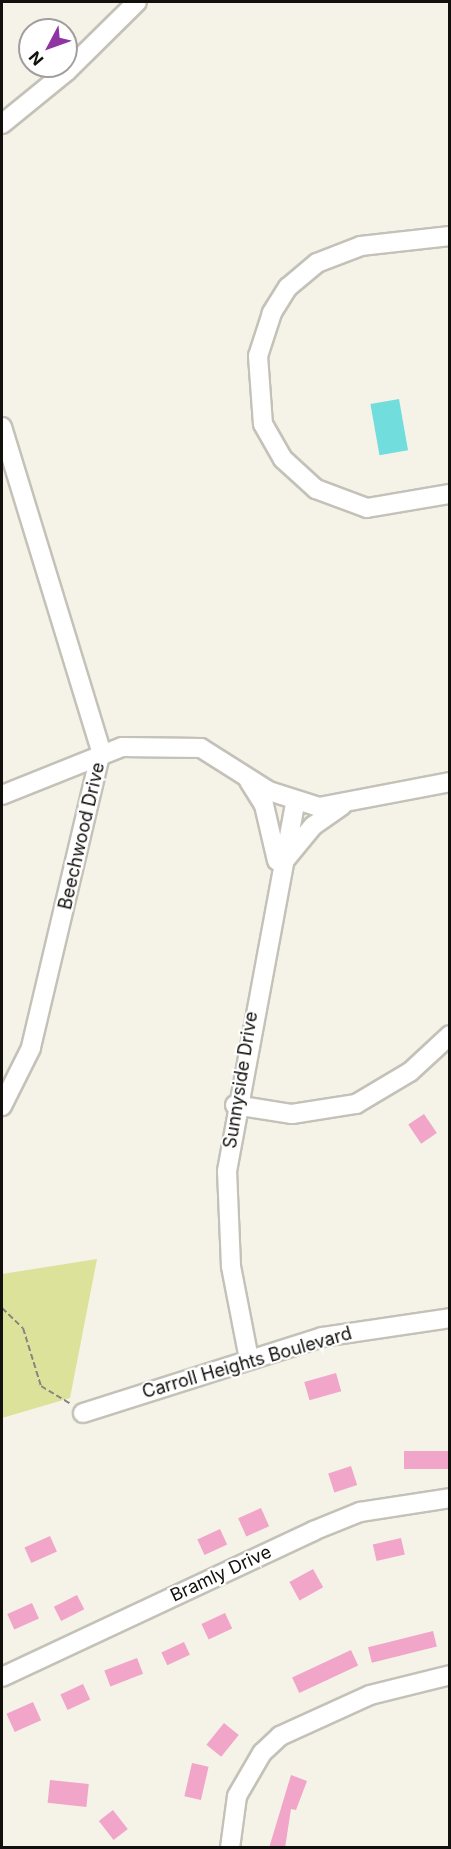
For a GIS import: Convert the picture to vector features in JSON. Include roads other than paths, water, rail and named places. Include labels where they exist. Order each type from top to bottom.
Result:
[{"type":"street","points":[[2,124],[67,71],[137,2]]},
{"type":"street","points":[[450,236],[361,246],[317,263],[277,305],[258,356],[263,424],[283,459],[316,489],[367,508],[450,494]]},
{"type":"street","name":"Beechwood Drive","points":[[2,426],[101,751],[31,1048],[2,1106]]},
{"type":"street","points":[[2,795],[101,751],[201,748],[295,803],[342,806],[450,782]]},
{"type":"street","points":[[243,772],[264,805],[279,869]]},
{"type":"street","name":"Sunnyside Drive","points":[[249,1359],[226,1219],[235,1105],[279,869],[295,803]]},
{"type":"street","points":[[279,869],[298,841],[342,806]]},
{"type":"street","points":[[235,1105],[311,1114],[356,1104],[410,1072],[450,1035]]},
{"type":"street","name":"Carroll Heights Boulevard","points":[[83,1413],[322,1336],[450,1318]]},
{"type":"street","name":"Bramly Drive","points":[[2,1677],[313,1531],[360,1512],[450,1497]]},
{"type":"street","points":[[230,1848],[237,1796],[262,1753],[280,1736],[370,1695],[450,1675]]},
{"type":"water","points":[[399,399],[408,450],[379,455],[370,404]]}]
